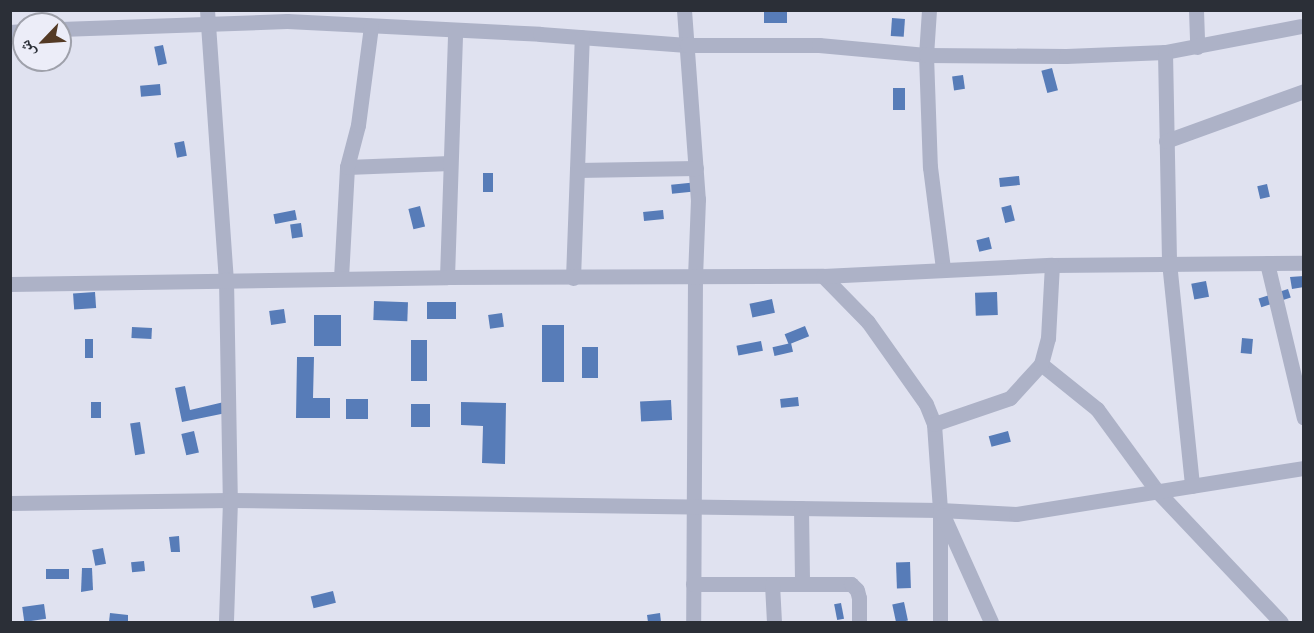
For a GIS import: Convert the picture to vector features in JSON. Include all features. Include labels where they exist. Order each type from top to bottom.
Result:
[{"type":"street","points":[[684,10],[698,199],[695,276],[693,622]]},
{"type":"street","points":[[929,10],[926,55],[930,168],[942,269]]},
{"type":"street","points":[[1196,10],[1197,47]]},
{"type":"street","points":[[72,28],[208,17],[582,37],[687,45],[819,45],[926,55],[1066,56],[1165,52],[1302,27],[1296,10]]},
{"type":"street","points":[[208,17],[226,279],[230,500],[226,622]]},
{"type":"street","points":[[341,278],[347,167],[358,124],[371,26]]},
{"type":"street","points":[[447,277],[455,31]]},
{"type":"street","points":[[573,278],[582,37]]},
{"type":"street","points":[[1165,52],[1169,262],[1192,486]]},
{"type":"street","points":[[1166,141],[1304,91]]},
{"type":"street","points":[[347,167],[450,163]]},
{"type":"street","points":[[578,170],[696,168]]},
{"type":"street","points":[[10,284],[226,279],[823,276],[1052,265],[1169,262],[1304,263]]},
{"type":"street","points":[[1267,262],[1304,418]]},
{"type":"street","points":[[934,424],[1010,398],[1041,364],[1048,338],[1052,265]]},
{"type":"street","points":[[823,276],[881,339],[926,404],[934,424],[940,510],[940,622]]},
{"type":"street","points":[[1041,364],[1097,409],[1157,491],[1281,622]]},
{"type":"street","points":[[10,503],[230,500],[940,510],[1016,514],[1304,468]]},
{"type":"street","points":[[801,508],[802,584]]},
{"type":"street","points":[[940,510],[991,622]]},
{"type":"street","points":[[693,584],[850,584],[857,590],[859,598],[859,622]]},
{"type":"street","points":[[772,584],[774,622]]},
{"type":"building","points":[[764,10],[787,10],[787,23],[764,23]]},
{"type":"building","points":[[892,18],[905,19],[904,37],[891,36]]},
{"type":"building","points":[[163,45],[167,64],[158,65],[154,47]]},
{"type":"building","points":[[1052,68],[1058,90],[1047,93],[1041,71]]},
{"type":"building","points":[[963,75],[965,89],[954,90],[952,77]]},
{"type":"building","points":[[160,84],[161,95],[141,97],[140,86]]},
{"type":"building","points":[[893,88],[905,88],[905,110],[893,110]]},
{"type":"building","points":[[184,141],[187,156],[177,158],[174,143]]},
{"type":"building","points":[[483,173],[493,173],[493,192],[483,192]]},
{"type":"building","points":[[1019,176],[1020,185],[1000,187],[999,178]]},
{"type":"building","points":[[698,182],[699,191],[672,194],[671,185]]},
{"type":"building","points":[[1267,184],[1270,197],[1260,199],[1257,186]]},
{"type":"building","points":[[1011,205],[1015,221],[1005,223],[1001,207]]},
{"type":"building","points":[[420,206],[425,226],[413,229],[408,209]]},
{"type":"building","points":[[295,210],[297,220],[275,224],[273,214]]},
{"type":"building","points":[[663,210],[664,219],[644,221],[643,212]]},
{"type":"building","points":[[301,223],[303,237],[292,238],[290,225]]},
{"type":"building","points":[[989,237],[992,249],[979,252],[976,240]]},
{"type":"building","points":[[1304,276],[1304,287],[1292,289],[1290,277]]},
{"type":"building","points":[[1206,281],[1209,297],[1194,300],[1191,284]]},
{"type":"building","points":[[1288,289],[1291,298],[1261,307],[1259,299]]},
{"type":"building","points":[[95,292],[96,308],[74,309],[73,294]]},
{"type":"building","points":[[997,292],[998,315],[976,316],[975,293]]},
{"type":"building","points":[[772,299],[775,313],[752,317],[750,304]]},
{"type":"building","points":[[374,301],[408,302],[407,321],[373,320]]},
{"type":"building","points":[[427,302],[456,302],[456,319],[427,319]]},
{"type":"building","points":[[284,309],[286,323],[271,325],[269,311]]},
{"type":"building","points":[[502,313],[504,327],[490,329],[488,315]]},
{"type":"building","points":[[314,315],[341,315],[341,346],[314,346]]},
{"type":"building","points":[[542,325],[564,325],[564,382],[542,382]]},
{"type":"building","points":[[805,326],[809,336],[789,344],[785,334]]},
{"type":"building","points":[[132,327],[152,328],[151,339],[131,338]]},
{"type":"building","points":[[1242,338],[1253,339],[1252,354],[1241,353]]},
{"type":"building","points":[[85,339],[93,339],[93,358],[85,358]]},
{"type":"building","points":[[411,340],[427,340],[427,381],[411,381]]},
{"type":"building","points":[[761,341],[763,351],[738,356],[736,346]]},
{"type":"building","points":[[791,343],[793,352],[775,356],[772,347]]},
{"type":"building","points":[[582,347],[598,347],[598,378],[582,378]]},
{"type":"building","points":[[297,357],[314,357],[313,398],[330,398],[330,418],[296,418]]},
{"type":"building","points":[[185,386],[190,410],[224,402],[226,413],[182,422],[175,388]]},
{"type":"building","points":[[798,397],[799,406],[781,408],[780,399]]},
{"type":"building","points":[[346,399],[368,399],[368,419],[346,419]]},
{"type":"building","points":[[671,400],[672,420],[641,422],[640,402]]},
{"type":"building","points":[[91,402],[101,402],[101,418],[91,418]]},
{"type":"building","points":[[461,402],[506,403],[505,464],[482,463],[483,426],[461,425]]},
{"type":"building","points":[[411,404],[430,404],[430,427],[411,427]]},
{"type":"building","points":[[140,422],[145,454],[135,455],[130,424]]},
{"type":"building","points":[[194,431],[199,452],[186,455],[181,434]]},
{"type":"building","points":[[1008,431],[1011,442],[992,447],[989,436]]},
{"type":"building","points":[[179,536],[180,552],[171,552],[169,537]]},
{"type":"building","points":[[103,548],[106,564],[95,566],[92,550]]},
{"type":"building","points":[[144,561],[145,571],[132,572],[131,562]]},
{"type":"building","points":[[896,562],[910,562],[911,588],[897,588]]},
{"type":"building","points":[[82,568],[92,568],[93,590],[81,592]]},
{"type":"building","points":[[46,569],[69,569],[69,579],[46,579]]},
{"type":"building","points":[[333,591],[336,603],[314,608],[311,597]]},
{"type":"building","points":[[904,602],[908,621],[896,622],[892,604]]},
{"type":"building","points":[[841,603],[844,619],[837,620],[834,604]]},
{"type":"building","points":[[44,604],[46,619],[24,622],[22,607]]},
{"type":"building","points":[[110,613],[128,615],[128,622],[109,622]]},
{"type":"building","points":[[660,613],[661,622],[648,622],[647,615]]}]
